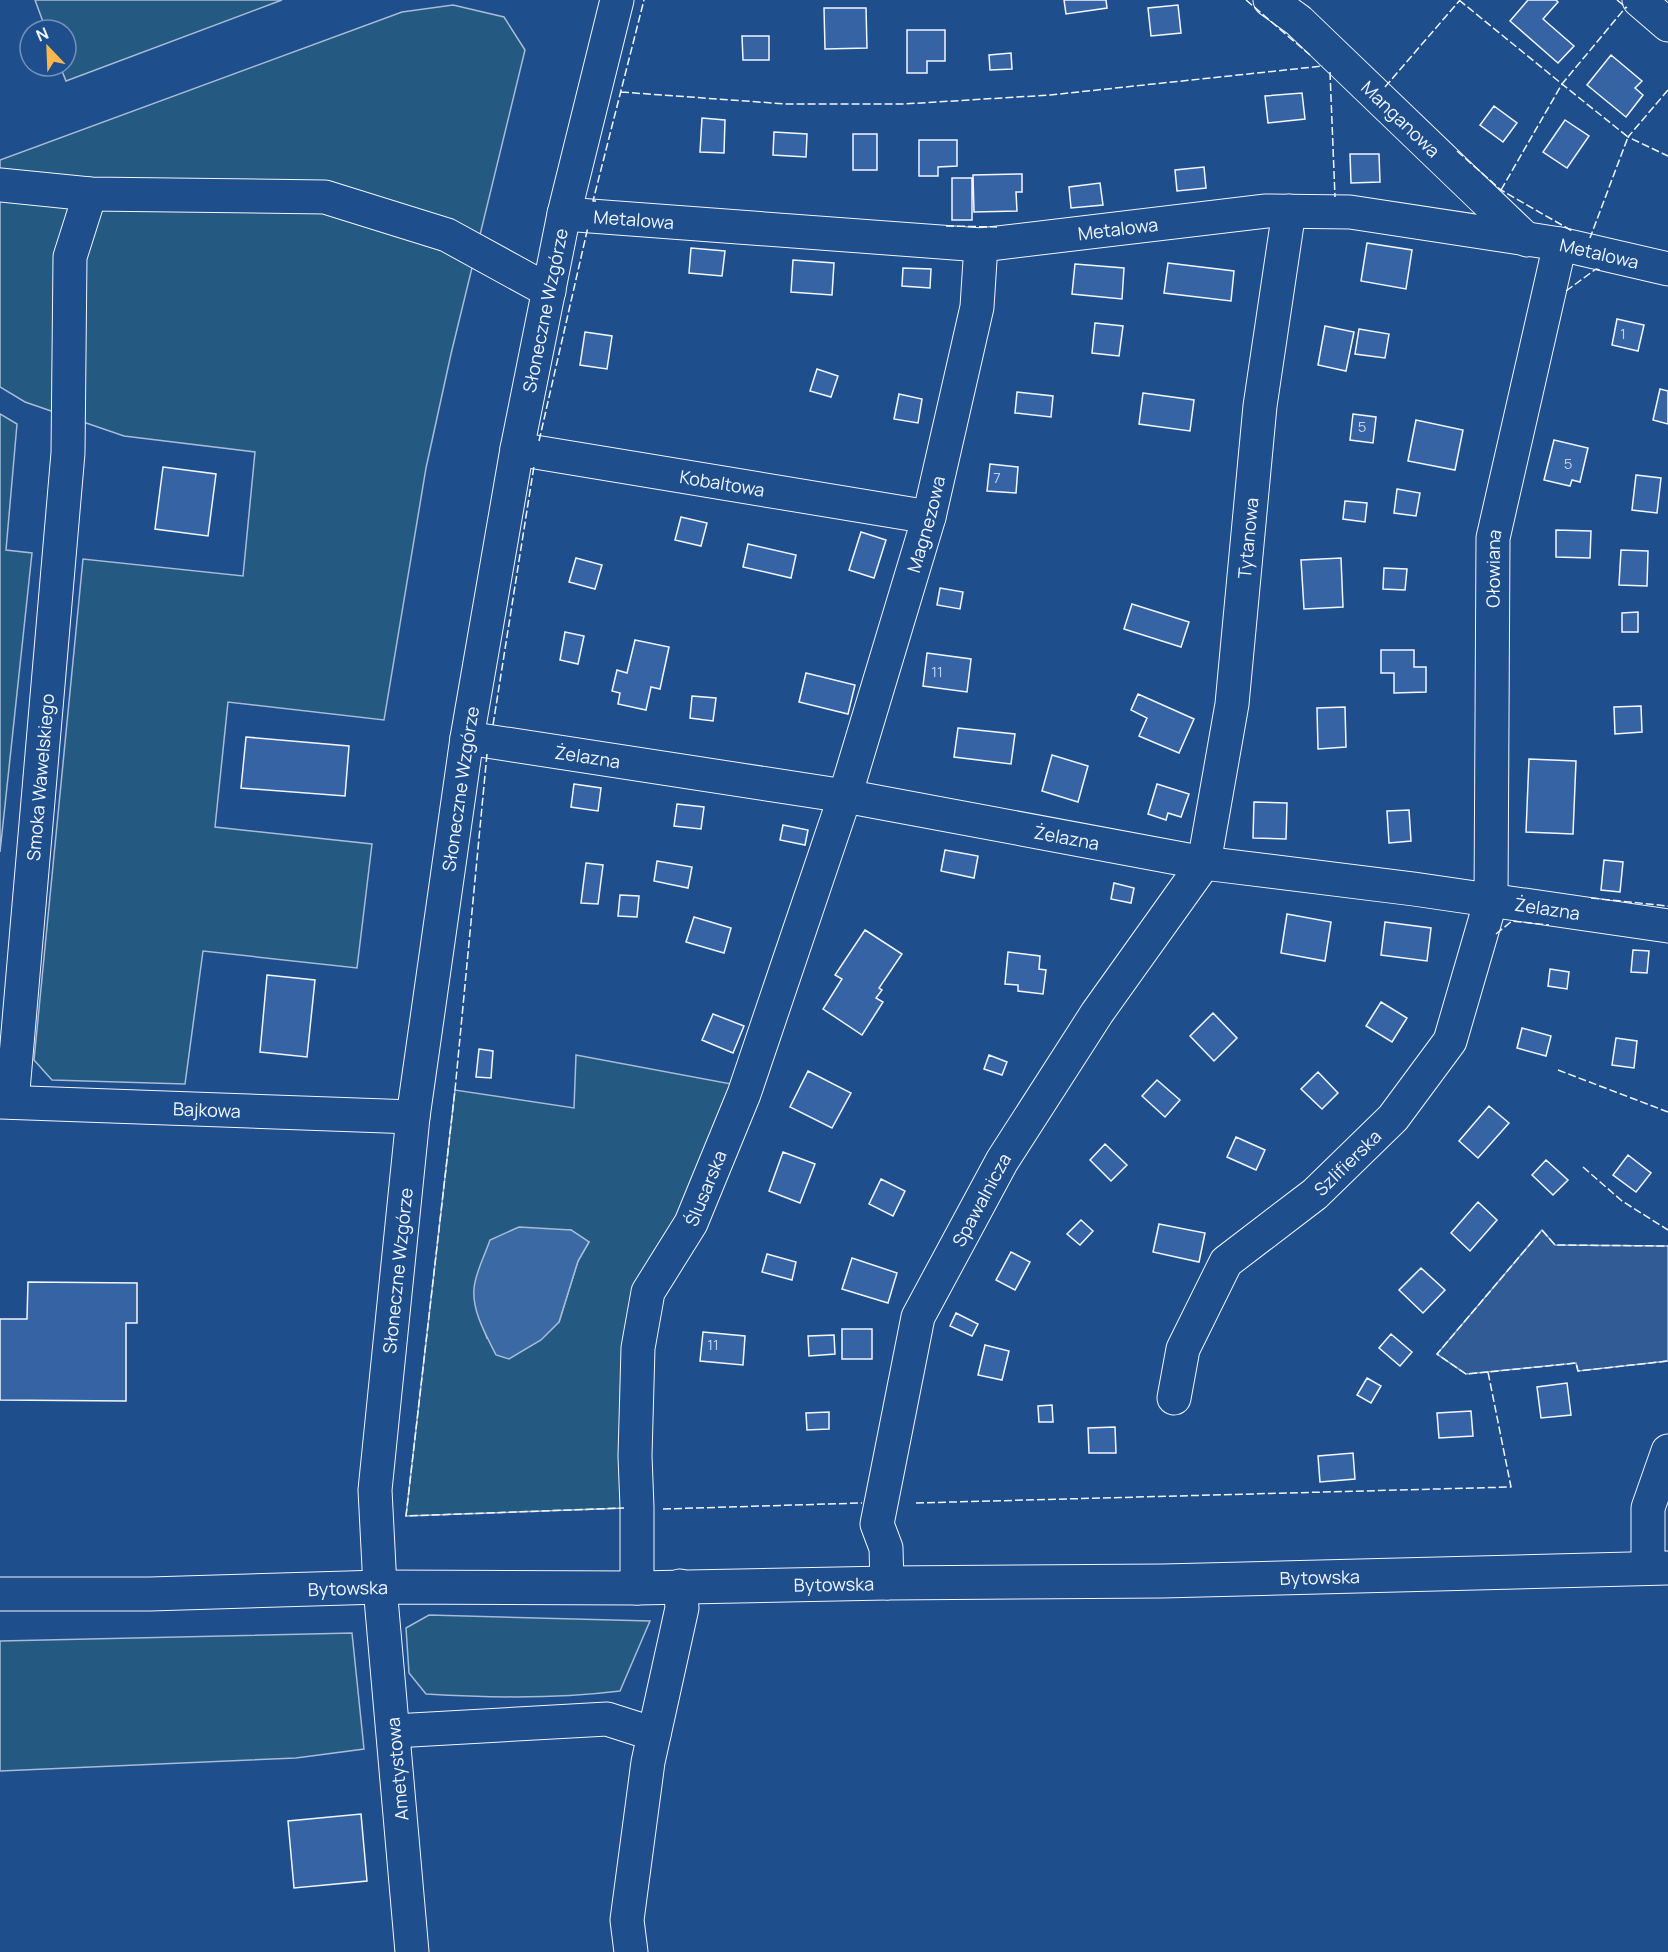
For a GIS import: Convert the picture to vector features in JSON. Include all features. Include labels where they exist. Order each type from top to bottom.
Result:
[{"type":"street","name":"Słoneczne Wzgórze","points":[[380,1587],[375,1490],[413,1117],[467,738],[517,449],[564,214],[617,0]]},
{"type":"street","name":"Manganowa","points":[[1270,0],[1299,21],[1527,240]]},
{"type":"street","points":[[1640,0],[1668,25]]},
{"type":"street","points":[[0,185],[90,194],[325,197],[447,235],[549,291]]},
{"type":"street","name":"Smoka Wawelskiego","points":[[6,1102],[68,453],[70,257],[90,194]]},
{"type":"street","name":"Metalowa","points":[[564,214],[981,245],[1266,211],[1350,212],[1560,244],[1668,269]]},
{"type":"street","name":"Tytanowa","points":[[1204,864],[1232,704],[1260,406],[1289,211]]},
{"type":"street","name":"Ołowiana","points":[[1491,900],[1493,538],[1560,244]]},
{"type":"street","name":"Magnezowa","points":[[845,796],[929,517],[977,307],[981,245]]},
{"type":"street","name":"Kobaltowa","points":[[517,449],[929,517]]},
{"type":"street","name":"Żelazna","points":[[467,738],[845,796],[1204,864],[1491,900],[1668,926]]},
{"type":"street","name":"Ślusarska","points":[[637,1588],[635,1456],[638,1348],[648,1292],[691,1223],[744,1094],[845,796]]},
{"type":"street","name":"Spawalnicza","points":[[887,1583],[886,1548],[877,1524],[918,1317],[1002,1161],[1097,1013],[1204,864]]},
{"type":"street","name":"Szlifierska","points":[[1174,1398],[1183,1349],[1226,1262],[1315,1194],[1385,1125],[1450,1041],[1491,900]]},
{"type":"street","name":"Bajkowa","points":[[6,1102],[413,1117]]},
{"type":"street","points":[[1658,1568],[1648,1508],[1668,1451]]},
{"type":"street","name":"Bytowska","points":[[0,1594],[150,1594],[380,1587],[637,1588],[1163,1581],[1658,1568]]},
{"type":"street","points":[[631,1952],[627,1920],[648,1762],[682,1608],[680,1586]]},
{"type":"street","name":"Ametystowa","points":[[380,1587],[412,1952]]},
{"type":"street","points":[[393,1731],[607,1719],[654,1734]]},
{"type":"shaded area","points":[[35,0],[282,0],[78,76],[78,18],[42,18]]},
{"type":"shaded area","points":[[453,5],[504,17],[525,50],[451,354],[426,468],[384,720],[228,702],[215,827],[372,844],[357,968],[203,951],[185,1084],[52,1080],[34,1060],[83,559],[243,576],[255,452],[124,436],[25,402],[0,387],[0,160],[402,12]]},
{"type":"shaded area","points":[[0,414],[17,424],[6,550],[32,553],[0,852]]},
{"type":"shaded area","points":[[576,1055],[742,1086],[639,1289],[627,1508],[406,1516],[455,1090],[574,1108]],"holes":[[[548,1230],[571,1230],[589,1242],[578,1261],[559,1322],[487,1338],[482,1324]]]},
{"type":"shaded area","points":[[519,1227],[571,1230],[589,1242],[578,1261],[559,1322],[541,1340],[509,1359],[496,1355],[488,1339],[477,1314],[474,1289],[478,1270],[490,1240]]},
{"type":"shaded area","points":[[1542,1230],[1555,1245],[1668,1246],[1668,1361],[1578,1371],[1576,1363],[1466,1374],[1437,1354]]},
{"type":"shaded area","points":[[429,1615],[650,1621],[620,1691],[548,1697],[475,1696],[426,1694],[409,1673],[406,1628]]},
{"type":"shaded area","points":[[352,1633],[364,1749],[296,1758],[0,1771],[0,1641]]},
{"type":"building","points":[[1064,0],[1106,0],[1107,8],[1066,14]]},
{"type":"building","points":[[1528,0],[1556,0],[1558,2],[1543,19],[1574,46],[1558,63],[1510,21]]},
{"type":"building","points":[[1178,5],[1181,33],[1151,36],[1148,8]]},
{"type":"building","points":[[824,8],[866,8],[867,48],[825,49]]},
{"type":"building","points":[[907,30],[945,30],[945,61],[927,61],[927,73],[907,73]]},
{"type":"building","points":[[742,36],[769,36],[769,60],[743,60]]},
{"type":"building","points":[[1011,53],[1012,69],[990,70],[989,55]]},
{"type":"building","points":[[1611,55],[1642,81],[1635,88],[1643,95],[1626,117],[1587,85]]},
{"type":"building","points":[[1302,93],[1305,119],[1268,123],[1265,96]]},
{"type":"building","points":[[1494,106],[1517,123],[1503,142],[1480,125]]},
{"type":"building","points":[[702,118],[725,120],[724,153],[700,152]]},
{"type":"building","points":[[1565,120],[1589,136],[1567,168],[1543,152]]},
{"type":"building","points":[[774,132],[807,134],[806,157],[773,155]]},
{"type":"building","points":[[853,134],[877,134],[877,170],[853,170]]},
{"type":"building","points":[[919,140],[957,140],[957,166],[938,167],[938,176],[919,176]]},
{"type":"building","points":[[1350,154],[1379,154],[1380,182],[1351,183]]},
{"type":"building","points":[[1204,167],[1206,188],[1177,191],[1175,170]]},
{"type":"building","points":[[1022,174],[1022,192],[1016,192],[1017,211],[974,212],[973,175]]},
{"type":"building","points":[[952,178],[972,178],[972,220],[952,220]]},
{"type":"building","points":[[1100,183],[1103,205],[1071,208],[1069,187]]},
{"type":"building","points":[[1367,243],[1412,250],[1406,289],[1361,281]]},
{"type":"building","points":[[691,248],[725,251],[722,276],[689,273]]},
{"type":"building","points":[[793,260],[834,263],[832,295],[791,292]]},
{"type":"building","points":[[1168,263],[1234,271],[1231,301],[1164,293]]},
{"type":"building","points":[[1075,264],[1124,268],[1122,299],[1072,294]]},
{"type":"building","points":[[903,268],[931,269],[930,288],[902,286]]},
{"type":"building","points":[[1617,319],[1644,325],[1638,351],[1612,345]]},
{"type":"building","points":[[1095,323],[1123,326],[1119,356],[1092,353]]},
{"type":"building","points":[[1325,326],[1354,332],[1346,371],[1318,365]]},
{"type":"building","points":[[1359,329],[1389,334],[1385,358],[1355,354]]},
{"type":"building","points":[[585,332],[612,336],[607,369],[580,365]]},
{"type":"building","points":[[817,369],[838,376],[831,397],[810,391]]},
{"type":"building","points":[[1660,389],[1668,391],[1668,424],[1653,420]]},
{"type":"building","points":[[1017,392],[1053,396],[1051,417],[1015,413]]},
{"type":"building","points":[[1143,393],[1194,400],[1190,431],[1139,424]]},
{"type":"building","points":[[899,394],[922,399],[918,423],[894,419]]},
{"type":"building","points":[[1353,414],[1376,417],[1373,443],[1350,440]]},
{"type":"building","points":[[1416,420],[1463,430],[1455,470],[1408,461]]},
{"type":"building","points":[[1554,440],[1588,448],[1580,482],[1572,480],[1570,486],[1544,480]]},
{"type":"building","points":[[990,464],[1018,467],[1016,493],[987,491]]},
{"type":"building","points":[[163,467],[216,474],[208,536],[155,529]]},
{"type":"building","points":[[1636,475],[1661,478],[1657,513],[1632,510]]},
{"type":"building","points":[[1397,489],[1420,493],[1416,516],[1394,513]]},
{"type":"building","points":[[1345,501],[1367,503],[1365,522],[1343,519]]},
{"type":"building","points":[[681,517],[707,523],[701,546],[675,540]]},
{"type":"building","points":[[1556,530],[1591,531],[1590,558],[1556,557]]},
{"type":"building","points":[[861,532],[886,540],[874,578],[849,570]]},
{"type":"building","points":[[748,544],[796,555],[791,578],[743,567]]},
{"type":"building","points":[[1621,550],[1648,551],[1647,586],[1619,585]]},
{"type":"building","points":[[576,558],[602,565],[595,589],[569,582]]},
{"type":"building","points":[[1341,558],[1343,607],[1304,609],[1301,560]]},
{"type":"building","points":[[1384,568],[1407,569],[1405,590],[1383,589]]},
{"type":"building","points":[[940,588],[963,592],[960,609],[937,605]]},
{"type":"building","points":[[1132,604],[1189,622],[1181,647],[1124,629]]},
{"type":"building","points":[[1638,612],[1638,632],[1622,632],[1622,613]]},
{"type":"building","points":[[565,632],[584,636],[578,664],[560,660]]},
{"type":"building","points":[[635,640],[669,647],[660,689],[651,687],[646,710],[618,704],[620,693],[612,691],[617,670],[627,673]]},
{"type":"building","points":[[1381,650],[1414,650],[1414,667],[1426,667],[1426,692],[1394,693],[1394,673],[1381,673]]},
{"type":"building","points":[[927,653],[971,659],[967,692],[923,686]]},
{"type":"building","points":[[806,673],[855,685],[848,714],[799,702]]},
{"type":"building","points":[[1138,694],[1194,719],[1179,753],[1139,736],[1147,718],[1131,710]]},
{"type":"building","points":[[692,696],[716,698],[713,721],[690,718]]},
{"type":"building","points":[[1641,706],[1642,732],[1615,734],[1614,707]]},
{"type":"building","points":[[1345,707],[1346,747],[1318,749],[1317,708]]},
{"type":"building","points":[[958,728],[1015,734],[1011,764],[954,757]]},
{"type":"building","points":[[246,737],[349,746],[345,796],[241,788]]},
{"type":"building","points":[[1052,755],[1088,766],[1078,802],[1042,791]]},
{"type":"building","points":[[1529,759],[1576,761],[1573,834],[1526,832]]},
{"type":"building","points":[[574,784],[601,788],[598,811],[571,807]]},
{"type":"building","points":[[1157,784],[1189,794],[1181,817],[1168,813],[1166,820],[1148,814]]},
{"type":"building","points":[[1254,802],[1287,803],[1286,839],[1253,838]]},
{"type":"building","points":[[677,804],[704,807],[701,829],[674,826]]},
{"type":"building","points":[[1409,810],[1411,841],[1389,843],[1387,811]]},
{"type":"building","points":[[783,825],[808,830],[805,845],[780,840]]},
{"type":"building","points":[[945,850],[978,856],[974,878],[941,871]]},
{"type":"building","points":[[1604,860],[1623,862],[1620,892],[1601,890]]},
{"type":"building","points":[[657,861],[692,867],[688,888],[654,881]]},
{"type":"building","points":[[586,863],[603,865],[598,904],[581,903]]},
{"type":"building","points":[[1114,883],[1134,888],[1131,903],[1111,899]]},
{"type":"building","points":[[620,895],[639,896],[637,917],[618,916]]},
{"type":"building","points":[[1287,914],[1331,922],[1325,961],[1281,953]]},
{"type":"building","points":[[694,917],[731,928],[724,953],[686,942]]},
{"type":"building","points":[[1385,922],[1431,928],[1427,961],[1381,955]]},
{"type":"building","points":[[865,930],[902,954],[879,988],[882,990],[876,998],[883,1002],[862,1035],[823,1009],[842,979],[835,975]]},
{"type":"building","points":[[1633,950],[1649,951],[1647,973],[1631,972]]},
{"type":"building","points":[[1008,952],[1040,956],[1039,969],[1046,970],[1043,994],[1018,991],[1018,985],[1005,984]]},
{"type":"building","points":[[1550,969],[1569,972],[1567,989],[1548,986]]},
{"type":"building","points":[[267,975],[315,980],[307,1057],[260,1052]]},
{"type":"building","points":[[1381,1002],[1407,1018],[1392,1042],[1366,1026]]},
{"type":"building","points":[[1213,1013],[1237,1038],[1214,1061],[1190,1036]]},
{"type":"building","points":[[713,1014],[744,1026],[733,1053],[702,1040]]},
{"type":"building","points":[[1522,1028],[1551,1036],[1546,1056],[1517,1048]]},
{"type":"building","points":[[1616,1038],[1637,1041],[1634,1068],[1612,1065]]},
{"type":"building","points":[[479,1049],[493,1051],[491,1078],[476,1077]]},
{"type":"building","points":[[989,1055],[1007,1062],[1002,1075],[984,1069]]},
{"type":"building","points":[[808,1071],[851,1093],[832,1128],[790,1107]]},
{"type":"building","points":[[1318,1072],[1338,1093],[1322,1109],[1301,1089]]},
{"type":"building","points":[[1157,1080],[1180,1100],[1165,1117],[1142,1096]]},
{"type":"building","points":[[1489,1106],[1509,1123],[1478,1158],[1459,1141]]},
{"type":"building","points":[[1236,1137],[1265,1150],[1256,1170],[1227,1157]]},
{"type":"building","points":[[1105,1144],[1127,1165],[1111,1181],[1090,1160]]},
{"type":"building","points":[[783,1152],[815,1164],[800,1203],[769,1191]]},
{"type":"building","points":[[1628,1155],[1651,1173],[1636,1192],[1613,1175]]},
{"type":"building","points":[[1546,1160],[1568,1180],[1553,1195],[1532,1175]]},
{"type":"building","points":[[881,1179],[905,1191],[893,1216],[869,1204]]},
{"type":"building","points":[[1478,1202],[1497,1220],[1470,1251],[1451,1233]]},
{"type":"building","points":[[1081,1220],[1093,1231],[1080,1245],[1067,1234]]},
{"type":"building","points":[[1159,1224],[1205,1233],[1199,1262],[1153,1252]]},
{"type":"building","points":[[1011,1252],[1030,1262],[1015,1290],[996,1280]]},
{"type":"building","points":[[767,1254],[796,1262],[792,1280],[762,1272]]},
{"type":"building","points":[[852,1258],[897,1273],[888,1303],[842,1289]]},
{"type":"building","points":[[1421,1268],[1445,1290],[1423,1313],[1399,1290]]},
{"type":"building","points":[[28,1282],[137,1283],[137,1323],[126,1323],[126,1401],[0,1400],[0,1319],[27,1319]]},
{"type":"building","points":[[956,1313],[978,1324],[972,1336],[950,1326]]},
{"type":"building","points":[[842,1329],[872,1329],[872,1359],[842,1359]]},
{"type":"building","points":[[703,1332],[745,1336],[743,1365],[700,1361]]},
{"type":"building","points":[[1391,1334],[1412,1352],[1400,1366],[1379,1348]]},
{"type":"building","points":[[834,1335],[835,1354],[809,1356],[808,1336]]},
{"type":"building","points":[[985,1345],[1009,1351],[1002,1380],[978,1375]]},
{"type":"building","points":[[1367,1378],[1381,1386],[1371,1403],[1357,1395]]},
{"type":"building","points":[[1567,1383],[1571,1415],[1541,1418],[1537,1387]]},
{"type":"building","points":[[1052,1405],[1053,1422],[1039,1422],[1038,1406]]},
{"type":"building","points":[[1471,1411],[1473,1436],[1439,1438],[1437,1413]]},
{"type":"building","points":[[829,1412],[829,1429],[807,1430],[806,1413]]},
{"type":"building","points":[[1115,1427],[1116,1453],[1089,1453],[1088,1428]]},
{"type":"building","points":[[1353,1453],[1355,1479],[1320,1482],[1318,1456]]},
{"type":"building","points":[[361,1814],[367,1881],[294,1888],[288,1821]]},
{"type":"fence","points":[[596,201],[593,201],[644,0]]},
{"type":"fence","points":[[1246,0],[1310,55]]},
{"type":"fence","points":[[1459,0],[1562,84],[1626,7]]},
{"type":"fence","points":[[1385,87],[1460,0]]},
{"type":"fence","points":[[1617,0],[1627,8]]},
{"type":"fence","points":[[621,92],[786,104],[904,104],[1050,95],[1323,66]]},
{"type":"fence","points":[[1330,72],[1335,197]]},
{"type":"fence","points":[[1501,190],[1562,84],[1628,137],[1590,238]]},
{"type":"fence","points":[[1668,90],[1628,137],[1668,156]]},
{"type":"fence","points":[[1457,151],[1501,190],[1574,232]]},
{"type":"fence","points":[[946,226],[997,227]]},
{"type":"fence","points":[[539,441],[588,227]]},
{"type":"fence","points":[[1566,291],[1596,269],[1600,270]]},
{"type":"fence","points":[[493,725],[534,466]]},
{"type":"fence","points":[[487,754],[455,1090],[406,1516],[624,1508]]},
{"type":"fence","points":[[1591,898],[1668,906]]},
{"type":"fence","points":[[1496,934],[1512,921],[1549,925]]},
{"type":"fence","points":[[1558,1070],[1668,1112]]},
{"type":"fence","points":[[1583,1167],[1622,1201],[1668,1230]]},
{"type":"fence","points":[[1488,1372],[1466,1374],[1437,1354],[1542,1230],[1555,1245],[1668,1246]]},
{"type":"fence","points":[[916,1503],[1511,1487],[1488,1372],[1576,1363],[1578,1371],[1668,1361]]},
{"type":"fence","points":[[663,1509],[862,1503]]}]
